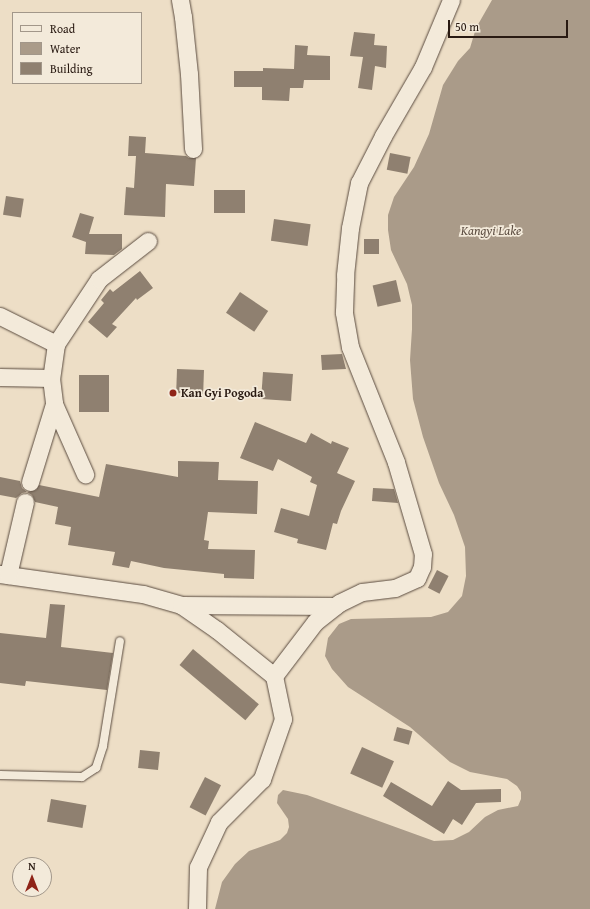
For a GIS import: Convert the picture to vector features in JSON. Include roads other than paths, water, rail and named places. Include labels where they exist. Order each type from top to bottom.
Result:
[{"type":"street","points":[[180,0],[189,74],[193,149]]},
{"type":"street","points":[[274,676],[315,622],[335,606],[362,592],[395,588],[417,578],[422,567],[423,554],[396,462],[350,347],[344,312],[345,275],[350,228],[359,183],[383,136],[423,67],[451,0]]},
{"type":"street","points":[[85,474],[54,404],[51,378],[56,344],[99,279],[148,241]]},
{"type":"street","points":[[0,316],[56,344]]},
{"type":"street","points":[[0,377],[51,378]]},
{"type":"street","points":[[30,482],[54,404]]},
{"type":"street","points":[[25,502],[4,575],[143,594],[181,605],[335,606]]},
{"type":"street","points":[[181,605],[217,630],[274,676],[283,719],[262,779],[219,822],[201,860],[198,867],[197,909]]},
{"type":"lane","points":[[0,775],[82,777],[96,768],[104,746],[120,642]]},
{"type":"water","name":"Kangyi Lake","points":[[492,0],[590,0],[590,909],[215,909],[222,882],[235,864],[249,851],[280,840],[287,833],[289,827],[288,819],[277,803],[278,795],[283,790],[307,795],[434,841],[453,840],[469,832],[485,817],[498,810],[518,806],[521,799],[521,792],[517,786],[507,779],[470,772],[450,762],[410,727],[348,687],[332,669],[325,656],[328,638],[339,624],[351,619],[431,617],[448,612],[462,596],[466,576],[465,547],[454,515],[439,483],[423,437],[413,399],[410,360],[412,305],[407,284],[391,250],[388,230],[388,215],[394,197],[414,167],[429,134],[443,85],[458,61],[470,48],[476,28]]},
{"type":"place","name":"Kan Gyi Pogoda","points":[[173,393]]}]
